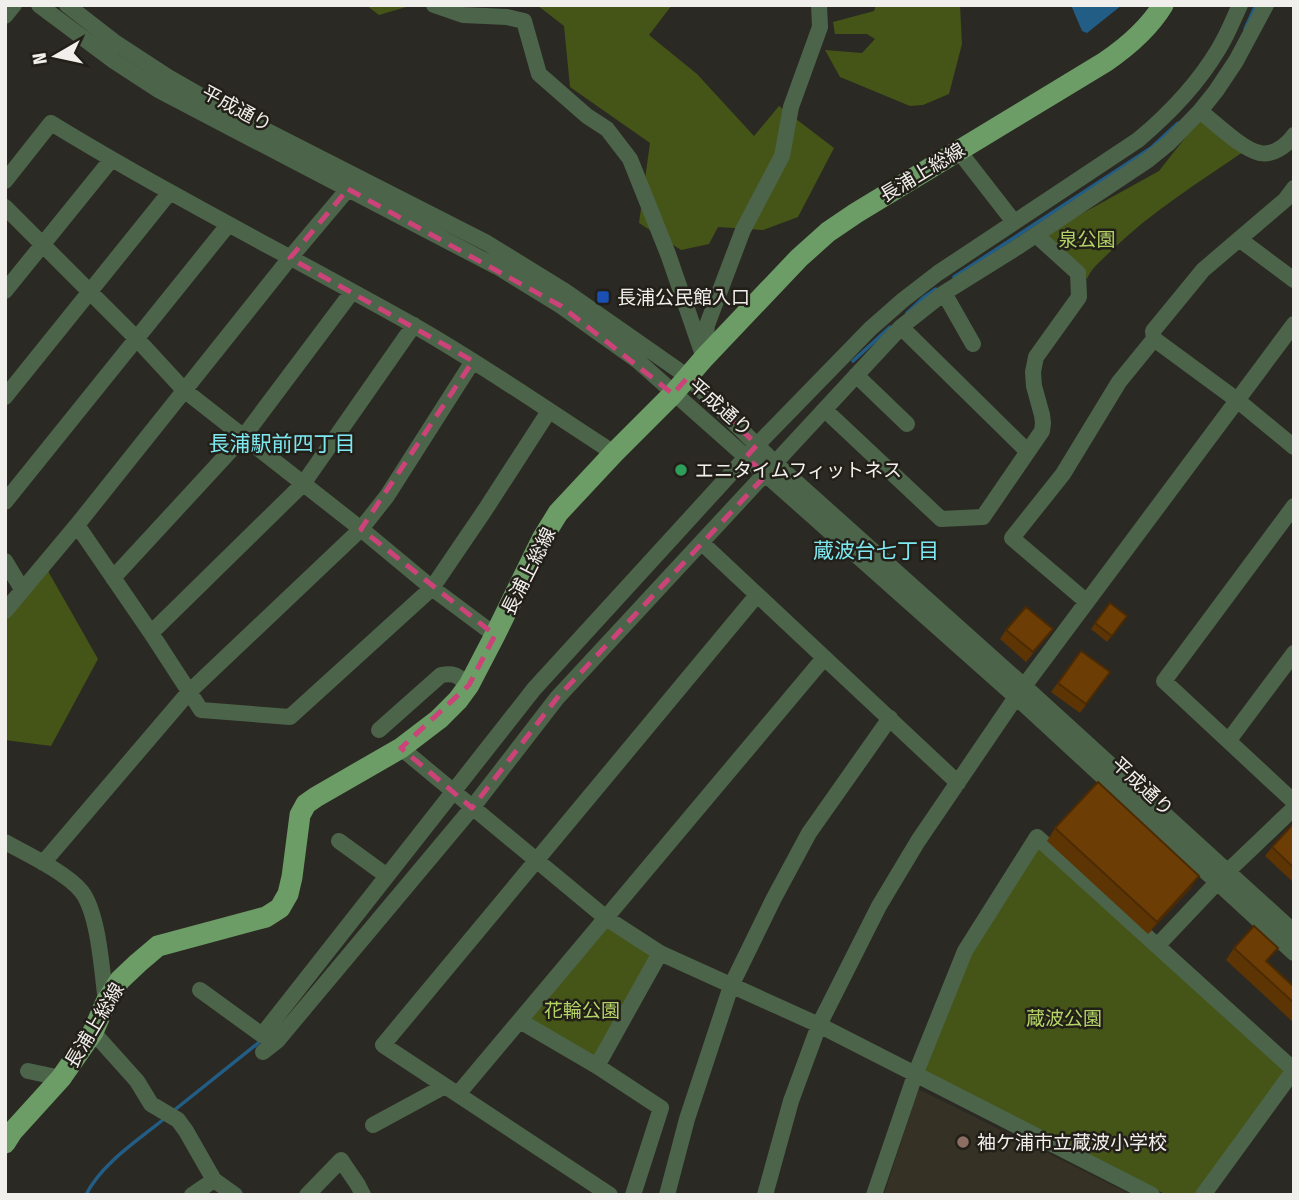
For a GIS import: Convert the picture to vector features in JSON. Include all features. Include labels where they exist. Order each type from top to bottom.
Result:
[{"type":"main road","name":"長浦上総線","points":[[5,1143],[61,1078],[93,1032],[106,1002],[120,980],[158,946],[266,917],[280,908],[288,894],[300,815],[306,804],[410,742],[458,700],[558,513],[799,258],[856,212],[1115,56],[1156,17],[1163,5]]},
{"type":"street","points":[[5,16],[14,5]]},
{"type":"street","name":"平成通り","points":[[39,5],[114,61],[160,91],[352,183],[487,243],[565,290],[688,377],[752,451],[1222,877],[1294,953]]},
{"type":"street","name":"平成通り","points":[[67,5],[116,43],[168,76],[502,269],[561,306],[638,361],[673,394],[752,451]]},
{"type":"street","points":[[434,5],[463,15],[507,17],[524,21],[539,74],[587,116],[607,129],[630,159],[668,254],[704,358]]},
{"type":"street","points":[[704,358],[707,325],[743,230],[782,156],[791,107],[820,27],[819,5]]},
{"type":"street","points":[[200,990],[262,1034],[534,689],[752,451],[870,330],[903,300],[938,273],[1138,141],[1163,119],[1203,73],[1220,48],[1240,5]]},
{"type":"street","points":[[263,1052],[277,1041],[472,808],[557,698],[901,327],[944,293],[1036,235],[1169,143],[1200,111],[1236,61],[1265,5]]},
{"type":"street","points":[[1200,111],[1245,146],[1259,153],[1270,153],[1289,143],[1294,135]]},
{"type":"street","points":[[5,181],[51,123],[111,160],[414,325],[614,453]]},
{"type":"street","points":[[958,150],[1009,225],[1016,248]]},
{"type":"street","points":[[5,291],[111,160]]},
{"type":"street","points":[[5,611],[352,183]]},
{"type":"street","points":[[1087,602],[1012,538],[1063,474],[1119,382],[1154,339],[1153,331],[1203,270],[1285,200],[1294,188]]},
{"type":"street","points":[[5,397],[170,192]]},
{"type":"street","points":[[5,208],[90,291],[184,390],[495,635]]},
{"type":"street","points":[[5,502],[228,225]]},
{"type":"street","points":[[825,410],[941,519],[983,517],[1042,431],[1043,423],[1033,372],[1037,357],[1079,296],[1079,273],[1036,235]]},
{"type":"street","points":[[1239,239],[1294,280]]},
{"type":"street","points":[[113,578],[244,436],[352,292]]},
{"type":"street","points":[[944,293],[973,344]]},
{"type":"street","points":[[765,1195],[791,1101],[819,1025],[879,906],[918,841],[1020,692],[1294,324]]},
{"type":"street","points":[[151,633],[303,484],[414,325]]},
{"type":"street","points":[[901,327],[1027,451]]},
{"type":"street","points":[[1154,339],[1237,400],[1294,447]]},
{"type":"street","points":[[43,863],[189,692],[361,529],[387,496],[473,361]]},
{"type":"street","points":[[856,375],[907,424]]},
{"type":"street","points":[[77,525],[201,710],[290,717],[432,588],[549,411]]},
{"type":"street","points":[[1294,506],[1164,681],[1294,802]]},
{"type":"street","points":[[702,543],[958,783]]},
{"type":"street","points":[[5,561],[22,589]]},
{"type":"street","points":[[610,1195],[383,1045],[757,595]]},
{"type":"street","points":[[1229,740],[1294,653]]},
{"type":"street","points":[[373,1125],[452,1090],[520,1021],[824,658]]},
{"type":"street","points":[[379,730],[442,675],[456,675],[468,685]]},
{"type":"street","points":[[401,711],[410,742],[453,792],[606,918],[660,953],[819,1025],[1152,1195]]},
{"type":"street","points":[[667,1195],[687,1119],[731,986],[809,833],[890,718]]},
{"type":"street","points":[[1157,946],[1222,877],[1294,808]]},
{"type":"street","points":[[874,1195],[915,1075],[965,951],[1037,837],[1294,1070],[1203,1195]]},
{"type":"street","points":[[339,841],[387,876]]},
{"type":"street","points":[[5,842],[43,863],[75,886],[88,903],[93,917],[106,1002]]},
{"type":"street","name":"平成通り","points":[[1222,877],[1294,933]]},
{"type":"street","points":[[597,1066],[660,953]]},
{"type":"street","points":[[520,1021],[597,1066],[661,1108],[633,1195]]},
{"type":"street","points":[[93,1032],[137,1081],[151,1104],[178,1120],[214,1180],[235,1195]]},
{"type":"street","points":[[28,1071],[61,1078]]},
{"type":"street","points":[[307,1195],[341,1160],[363,1195]]},
{"type":"street","points":[[192,1195],[214,1180]]},
{"type":"highlighted area","points":[[348,189],[561,306],[673,394],[688,377],[757,445],[746,457],[766,475],[557,698],[472,808],[401,748],[469,685],[495,635],[361,529],[473,361],[290,258]]},
{"type":"shaded area","name":"袖ケ浦市立蔵波小学校","points":[[918,1089],[1132,1195],[884,1195]]},
{"type":"green space","points":[[366,5],[413,5],[379,15]]},
{"type":"green space","points":[[537,5],[672,5],[649,35],[697,74],[754,136],[779,106],[834,148],[798,217],[763,230],[718,227],[709,244],[681,250],[639,223],[650,143],[570,87],[564,26]]},
{"type":"green space","points":[[876,5],[960,5],[962,44],[949,94],[923,105],[910,106],[840,77],[825,50],[862,53],[875,39],[867,34],[835,34],[833,22],[874,11]]},
{"type":"green space","name":"泉公園","points":[[1199,120],[1243,152],[1175,198],[1127,236],[1098,263],[1087,279],[1082,268],[1047,240],[1047,233],[1159,171]]},
{"type":"green space","points":[[44,564],[98,659],[51,746],[5,740],[5,612]]},
{"type":"green space","name":"蔵波公園","points":[[1037,837],[1294,1070],[1197,1195],[1167,1195],[915,1075],[965,951]]},
{"type":"green space","name":"花輪公園","points":[[606,918],[660,953],[597,1066],[520,1021]]},
{"type":"water","points":[[1071,5],[1122,5],[1087,33],[1082,31]]},
{"type":"building","points":[[1110,603],[1127,616],[1112,636],[1095,623]]},
{"type":"building","points":[[1026,607],[1053,629],[1033,652],[1006,630]]},
{"type":"building","points":[[1081,651],[1110,672],[1086,704],[1058,683]]},
{"type":"building","points":[[1098,782],[1199,876],[1157,922],[1055,828]]},
{"type":"building","points":[[1294,823],[1294,868],[1272,847]]},
{"type":"building","points":[[1254,926],[1278,948],[1266,961],[1294,987],[1294,1003],[1234,948]]},
{"type":"waterway","points":[[1245,29],[1256,5]]},
{"type":"waterway","points":[[954,277],[1151,148],[1178,123]]},
{"type":"waterway","points":[[907,313],[936,289]]},
{"type":"waterway","points":[[853,361],[890,327]]},
{"type":"waterway","points":[[172,1112],[262,1040]]},
{"type":"waterway","points":[[86,1195],[110,1163],[164,1119]]},
{"type":"place","name":"長浦公民館入口","points":[[603,297]]},
{"type":"place","name":"エニタイムフィットネス","points":[[681,470]]},
{"type":"place","name":"袖ケ浦市立蔵波小学校","points":[[963,1142]]},
{"type":"district","name":"長浦駅前四丁目","points":[[282,444]]},
{"type":"district","name":"蔵波台七丁目","points":[[876,551]]}]
